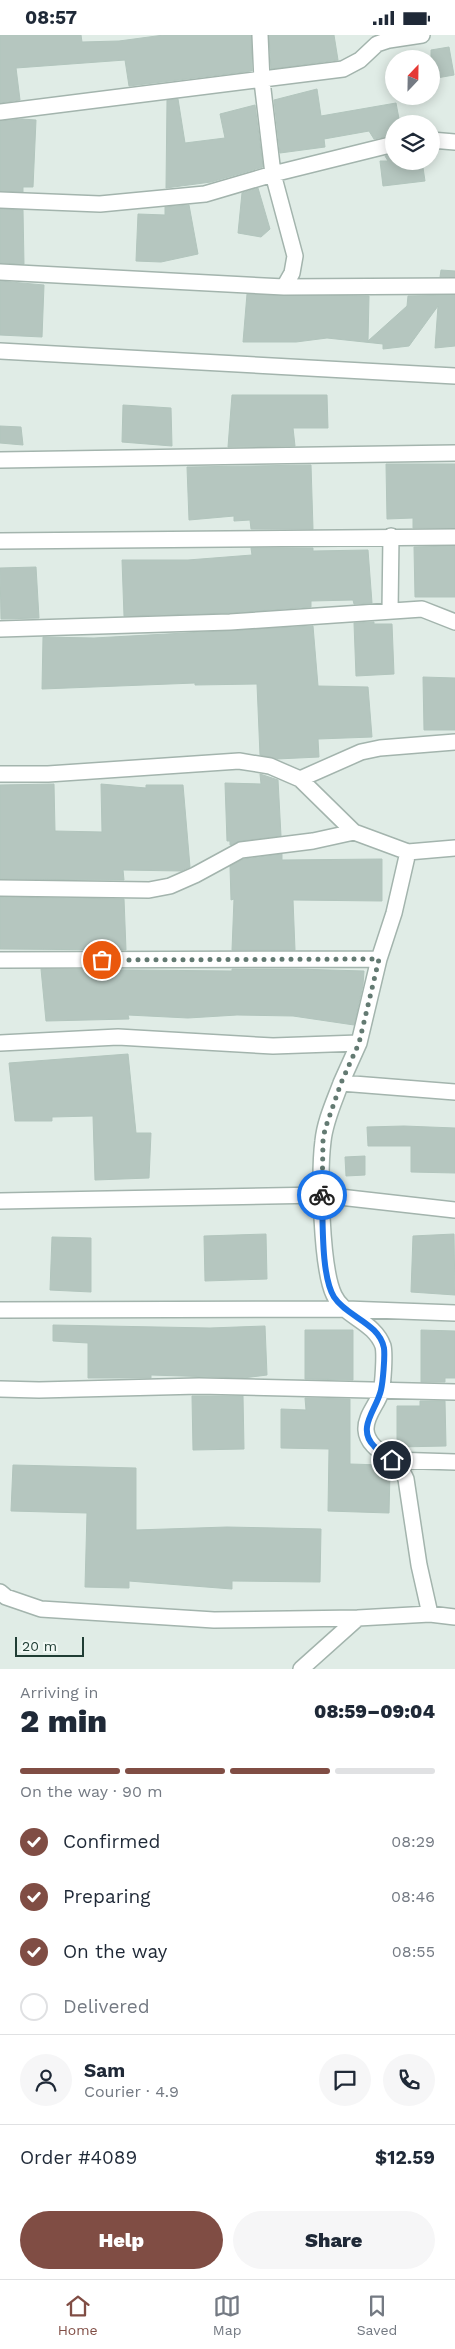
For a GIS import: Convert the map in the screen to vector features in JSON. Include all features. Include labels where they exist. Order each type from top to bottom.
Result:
[{"type":"street","points":[[260,35],[262,81],[273,174],[295,256],[292,273],[284,287]]},
{"type":"street","points":[[0,112],[262,81],[343,69],[360,60],[377,44],[389,39],[422,35]]},
{"type":"street","points":[[440,141],[455,142]]},
{"type":"street","points":[[0,200],[100,204],[196,195],[385,147]]},
{"type":"street","points":[[0,273],[284,287],[455,286]]},
{"type":"street","points":[[0,351],[455,377]]},
{"type":"street","points":[[0,460],[455,453]]},
{"type":"street","points":[[0,541],[391,536],[455,537]]},
{"type":"street","points":[[390,611],[391,536]]},
{"type":"street","points":[[0,629],[230,622],[422,609],[455,622]]},
{"type":"street","points":[[300,779],[361,752],[380,748],[455,742]]},
{"type":"street","points":[[0,774],[48,774],[239,761],[270,766],[300,779],[354,832],[408,852],[455,847]]},
{"type":"street","points":[[0,888],[149,890],[170,886],[241,850],[313,841],[354,832]]},
{"type":"street","points":[[408,852],[394,913],[379,959],[359,1043],[328,1117],[323,1141],[322,1195],[326,1269],[334,1297],[346,1309],[374,1330],[384,1348],[381,1391],[369,1415],[366,1431],[373,1445],[400,1468],[406,1479],[419,1565],[430,1613]]},
{"type":"street","points":[[0,960],[379,959]]},
{"type":"street","points":[[0,1043],[118,1037],[273,1046],[359,1043]]},
{"type":"street","points":[[341,1083],[455,1092]]},
{"type":"street","points":[[0,1201],[322,1195],[455,1210]]},
{"type":"street","points":[[0,1310],[346,1309],[455,1313]]},
{"type":"street","points":[[0,1389],[199,1386],[455,1392]]},
{"type":"street","points":[[392,1460],[455,1462]]},
{"type":"street","points":[[0,1592],[6,1597],[40,1609],[214,1620],[358,1618],[430,1613],[455,1617]]},
{"type":"street","points":[[301,1669],[358,1618]]},
{"type":"building","points":[[0,35],[81,35],[82,42],[119,41],[164,35],[251,35],[252,71],[129,86],[125,60],[16,68],[20,100],[0,103]]},
{"type":"building","points":[[269,35],[334,35],[338,60],[271,69]]},
{"type":"building","points":[[449,47],[454,75],[440,77],[440,50],[431,50]]},
{"type":"building","points":[[317,89],[321,116],[385,105],[396,105],[398,115],[385,115],[385,137],[374,139],[369,131],[324,139],[325,147],[280,153],[274,100]]},
{"type":"building","points":[[178,99],[185,143],[225,138],[220,114],[255,105],[263,167],[211,182],[166,188],[167,100]]},
{"type":"building","points":[[36,120],[33,187],[23,187],[23,192],[0,191],[0,121]]},
{"type":"building","points":[[380,161],[385,161],[385,170],[423,170],[425,181],[383,186]]},
{"type":"building","points":[[258,188],[270,229],[261,237],[238,233],[242,193]]},
{"type":"building","points":[[189,205],[198,254],[161,262],[136,261],[138,214],[165,215],[165,207]]},
{"type":"building","points":[[0,209],[23,210],[24,264],[0,263]]},
{"type":"building","points":[[441,270],[455,271],[455,277],[440,277]]},
{"type":"building","points":[[0,281],[44,285],[42,337],[0,335]]},
{"type":"building","points":[[247,294],[369,296],[368,341],[407,306],[408,296],[455,295],[455,346],[435,348],[438,306],[409,346],[383,349],[383,344],[327,338],[296,342],[243,342]]},
{"type":"building","points":[[232,395],[327,395],[328,428],[293,428],[295,446],[228,447]]},
{"type":"building","points":[[123,405],[171,408],[172,446],[122,442]]},
{"type":"building","points":[[0,426],[21,427],[23,445],[0,443]]},
{"type":"building","points":[[386,464],[455,464],[455,528],[413,528],[413,518],[387,519]]},
{"type":"building","points":[[311,465],[313,529],[251,529],[250,520],[234,521],[234,516],[189,520],[187,467]]},
{"type":"building","points":[[455,546],[455,597],[415,597],[414,547]]},
{"type":"building","points":[[251,548],[313,548],[313,551],[368,550],[372,603],[354,604],[353,600],[311,601],[311,607],[230,613],[124,616],[122,560],[188,560],[252,555]]},
{"type":"building","points":[[36,567],[39,618],[1,619],[0,568]]},
{"type":"building","points":[[374,622],[374,624],[392,624],[394,674],[356,676],[354,623]]},
{"type":"building","points":[[313,626],[318,686],[368,687],[372,737],[318,739],[319,757],[277,759],[260,755],[257,684],[195,685],[195,683],[42,689],[43,637],[94,638]]},
{"type":"building","points":[[423,677],[455,678],[455,730],[424,730]]},
{"type":"building","points":[[260,774],[278,780],[281,836],[240,841],[230,845],[230,841],[227,841],[225,783],[261,784]]},
{"type":"building","points":[[54,784],[55,831],[102,832],[101,784],[146,788],[146,785],[183,785],[190,867],[181,871],[123,870],[124,880],[0,879],[0,785]]},
{"type":"building","points":[[282,854],[282,860],[382,859],[382,901],[293,900],[295,950],[232,950],[234,899],[231,900],[230,866],[244,859]]},
{"type":"building","points":[[0,897],[124,899],[126,950],[0,949]]},
{"type":"building","points":[[41,969],[232,971],[232,969],[296,969],[364,971],[363,985],[354,1025],[293,1016],[237,1015],[188,1018],[128,1015],[129,1019],[46,1021]]},
{"type":"building","points":[[128,1054],[136,1133],[151,1133],[149,1178],[95,1180],[93,1116],[52,1117],[52,1121],[15,1121],[9,1063]]},
{"type":"building","points":[[367,1127],[455,1128],[455,1173],[411,1172],[411,1146],[368,1146]]},
{"type":"building","points":[[365,1156],[365,1175],[346,1176],[345,1157]]},
{"type":"building","points":[[266,1234],[267,1279],[205,1281],[204,1236]]},
{"type":"building","points":[[454,1234],[455,1295],[411,1292],[413,1236]]},
{"type":"building","points":[[52,1237],[91,1238],[91,1292],[50,1290]]},
{"type":"building","points":[[53,1325],[210,1328],[265,1326],[267,1375],[243,1378],[151,1375],[151,1378],[88,1378],[88,1343],[53,1341]]},
{"type":"building","points":[[305,1330],[353,1330],[353,1380],[305,1379]]},
{"type":"building","points":[[421,1330],[455,1331],[455,1378],[445,1378],[445,1382],[421,1382]]},
{"type":"building","points":[[192,1396],[243,1396],[244,1449],[193,1450]]},
{"type":"building","points":[[305,1398],[350,1399],[350,1464],[382,1465],[390,1472],[389,1513],[328,1511],[329,1449],[281,1448],[281,1409],[306,1410]]},
{"type":"building","points":[[420,1401],[445,1401],[446,1446],[397,1447],[397,1406],[420,1406]]},
{"type":"building","points":[[13,1465],[136,1468],[136,1530],[227,1527],[321,1529],[320,1582],[232,1581],[232,1589],[129,1581],[129,1588],[85,1587],[87,1513],[11,1511]]},
{"type":"way so far","points":[[102,960],[379,959],[359,1043],[341,1083],[325,1129],[322,1195]]},
{"type":"route","points":[[322,1195],[326,1269],[334,1297],[346,1309],[374,1330],[384,1348],[381,1391],[369,1415],[366,1431],[373,1445],[392,1460]]}]
